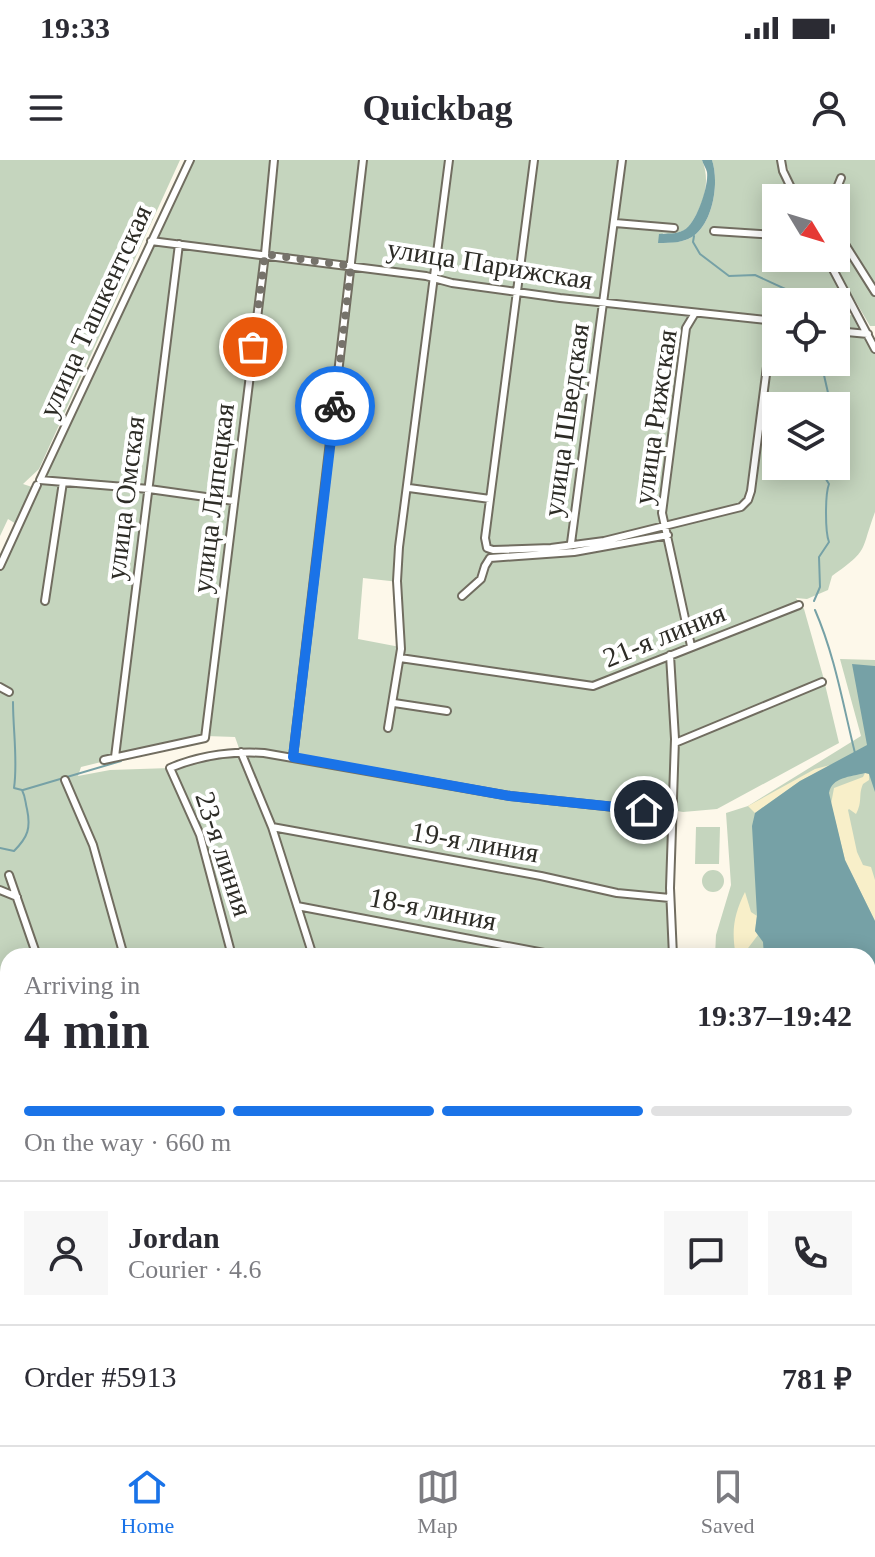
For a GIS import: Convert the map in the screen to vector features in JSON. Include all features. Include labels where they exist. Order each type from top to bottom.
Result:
[{"type":"street","name":"улица Ташкентская","points":[[0,566],[190,160]]},
{"type":"street","name":"улица Липецкая","points":[[104,760],[205,738],[274,160]]},
{"type":"street","points":[[293,757],[363,160]]},
{"type":"street","points":[[388,728],[400,658],[397,571],[449,160]]},
{"type":"street","points":[[534,160],[485,538],[487,548],[530,549],[604,541],[733,511],[748,500],[766,376]]},
{"type":"street","name":"улица Шведская","points":[[571,543],[622,160]]},
{"type":"street","points":[[781,160],[789,184]]},
{"type":"street","points":[[839,184],[841,178]]},
{"type":"street","points":[[615,223],[674,228]]},
{"type":"street","points":[[714,231],[762,234]]},
{"type":"street","name":"улица Парижская","points":[[151,241],[265,254],[605,304],[762,319]]},
{"type":"street","name":"улица Омская","points":[[115,757],[179,244]]},
{"type":"street","points":[[850,254],[875,292]]},
{"type":"street","points":[[835,272],[875,349]]},
{"type":"street","name":"улица Рижская","points":[[691,646],[662,513],[686,328],[695,313]]},
{"type":"street","points":[[850,332],[868,334]]},
{"type":"street","points":[[38,482],[149,489],[234,501]]},
{"type":"street","points":[[45,601],[63,482]]},
{"type":"street","points":[[409,488],[490,499]]},
{"type":"street","points":[[462,596],[481,579],[490,558],[574,552],[668,535]]},
{"type":"street","name":"21-я линия","points":[[400,658],[593,686],[799,605]]},
{"type":"street","points":[[670,655],[675,743],[671,813],[673,948]]},
{"type":"street","points":[[675,743],[822,682]]},
{"type":"street","points":[[0,687],[9,692]]},
{"type":"street","points":[[394,703],[447,711]]},
{"type":"street","points":[[310,948],[272,827],[241,752],[293,757],[510,796],[671,813]]},
{"type":"street","name":"23-я линия","points":[[230,948],[200,835],[170,768],[197,757],[241,752]]},
{"type":"street","points":[[65,780],[91,840],[122,948]]},
{"type":"street","name":"19-я линия","points":[[272,827],[526,873],[617,893],[670,898]]},
{"type":"street","points":[[9,875],[34,948]]},
{"type":"street","points":[[0,890],[17,897]]},
{"type":"street","name":"18-я линия","points":[[297,906],[518,948]]},
{"type":"green space","points":[[0,160],[180,160],[39,469],[23,484],[35,488],[190,160],[702,160],[706,187],[701,205],[687,229],[672,235],[663,233],[659,242],[668,242],[692,237],[707,219],[715,188],[712,160],[781,160],[790,184],[762,184],[762,272],[850,272],[850,184],[793,184],[785,160],[875,160],[875,326],[870,326],[839,273],[836,274],[843,288],[762,288],[762,376],[850,376],[850,315],[857,314],[875,349],[875,512],[862,549],[832,576],[828,590],[807,599],[796,598],[804,609],[839,743],[717,809],[672,810],[673,948],[0,948],[0,566],[18,525],[8,519],[0,536]],"holes":[[[363,578],[399,582],[400,647],[358,639]],[[206,736],[235,737],[240,751],[170,768],[110,770],[78,776],[81,767]]]},
{"type":"green space","points":[[840,659],[875,660],[875,948],[715,948],[716,935],[731,885],[726,813],[748,806],[861,736]]},
{"type":"green space","points":[[696,827],[720,827],[719,864],[695,864]]},
{"type":"green space","points":[[713,870],[721,873],[724,881],[721,889],[713,892],[705,889],[702,881],[705,873]]},
{"type":"sand","points":[[834,764],[800,781],[755,813],[748,806],[815,769]]},
{"type":"sand","points":[[869,773],[869,780],[863,784],[856,814],[848,810],[857,852],[863,865],[871,867],[875,880],[875,921],[845,860],[831,804],[834,788],[863,777]]},
{"type":"sand","points":[[745,892],[751,912],[757,916],[755,931],[758,935],[748,948],[735,948],[734,923]]},
{"type":"water","points":[[702,160],[712,160],[715,178],[707,219],[688,239],[658,243],[659,234],[684,230],[697,213],[707,178]]},
{"type":"water","points":[[852,664],[875,666],[875,792],[869,774],[865,773],[838,781],[829,793],[845,860],[875,921],[875,948],[763,948],[755,931],[757,915],[752,826],[755,813],[800,781],[867,745]]},
{"type":"waterway","points":[[694,236],[693,242],[700,254],[729,276],[755,275],[783,288]]},
{"type":"waterway","points":[[824,376],[828,392]]},
{"type":"waterway","points":[[814,601],[820,587],[819,557],[829,542],[826,480]]},
{"type":"waterway","points":[[815,610],[833,663],[855,753]]},
{"type":"waterway","points":[[0,848],[14,851],[25,837],[28,827],[22,790],[14,788],[13,702]]},
{"type":"waterway","points":[[23,790],[121,761]]},
{"type":"way so far","points":[[253,347],[265,254],[351,266],[335,406]]},
{"type":"route","points":[[335,406],[293,757],[510,796],[644,810]]}]
